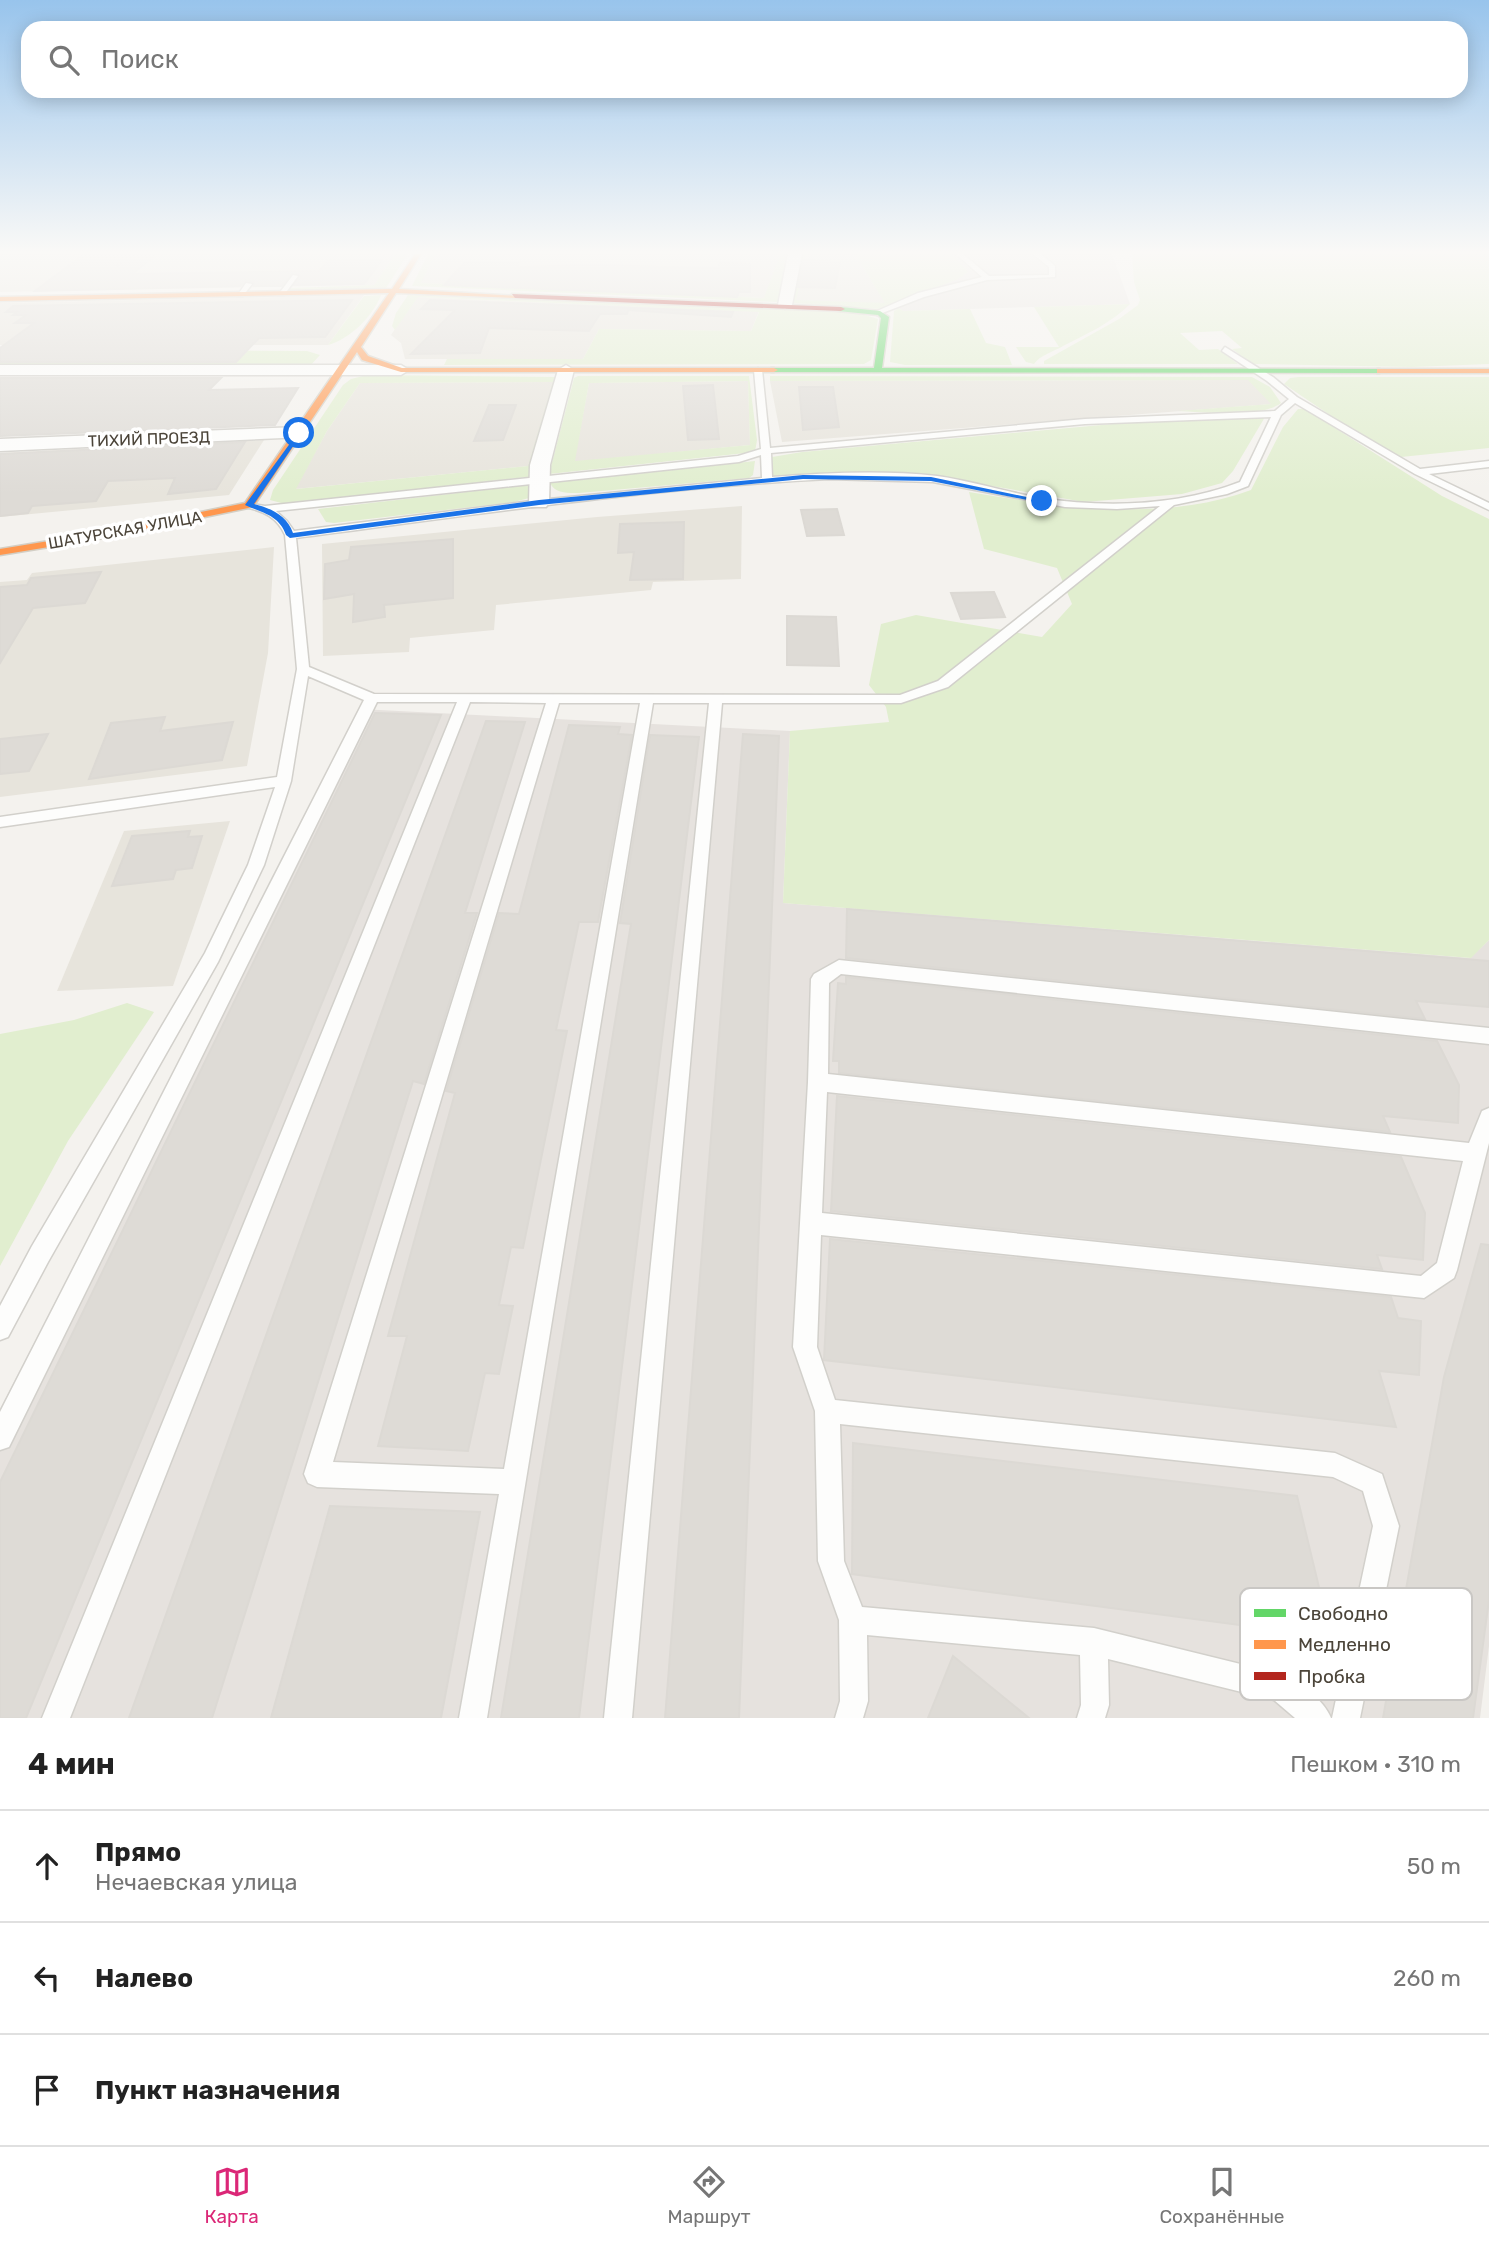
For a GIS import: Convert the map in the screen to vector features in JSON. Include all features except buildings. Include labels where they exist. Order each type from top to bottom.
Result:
[{"type":"street","points":[[257,507],[340,368],[367,334]]},
{"type":"street","points":[[878,370],[883,334]]},
{"type":"street","points":[[331,348],[358,348]]},
{"type":"street","points":[[358,348],[365,358],[401,370]]},
{"type":"street","points":[[0,370],[340,368],[1489,371]]},
{"type":"street","points":[[539,503],[538,480],[566,370]]},
{"type":"street","name":"ТИХИЙ ПРОЕЗД","points":[[0,445],[299,433]]},
{"type":"street","name":"ШАТУРСКАЯ УЛИЦА","points":[[0,552],[257,507]]},
{"type":"lane","points":[[1225,349],[1270,379],[1294,399],[1418,472],[1489,506]]},
{"type":"lane","points":[[758,370],[767,480]]},
{"type":"lane","points":[[290,535],[539,503],[803,477],[931,479],[1067,505],[1173,502],[1221,493],[1244,484],[1277,414],[1294,399]]},
{"type":"lane","points":[[257,507],[739,459],[766,452],[1076,423],[1193,415],[1277,414]]},
{"type":"lane","points":[[1418,472],[1489,464]]},
{"type":"lane","points":[[303,669],[372,698],[901,699],[943,684],[1173,502]]},
{"type":"lane","points":[[0,1329],[40,1254],[212,957],[256,865],[284,781],[303,669],[290,535],[286,523],[257,507]]},
{"type":"lane","points":[[0,1438],[372,698]]},
{"type":"lane","points":[[56,1718],[465,698]]},
{"type":"lane","points":[[514,1482],[317,1474],[554,698]]},
{"type":"lane","points":[[473,1718],[642,742],[647,698]]},
{"type":"lane","points":[[618,1718],[716,698]]},
{"type":"lane","points":[[0,822],[284,781]]},
{"type":"lane","points":[[849,1718],[854,1701],[853,1620],[831,1561],[827,1412],[805,1347],[813,1223],[820,979],[839,967],[1489,1036]]},
{"type":"lane","points":[[818,1082],[1475,1153]]},
{"type":"lane","points":[[813,1223],[1424,1287],[1446,1269],[1475,1153],[1489,1117]]},
{"type":"lane","points":[[827,1412],[1335,1465],[1373,1483],[1386,1526],[1373,1588]]},
{"type":"lane","points":[[853,1620],[1094,1642],[1240,1678]]},
{"type":"lane","points":[[1091,1718],[1095,1705],[1094,1642]]},
{"type":"lane","points":[[1295,1700],[1317,1718]]},
{"type":"lane","points":[[1346,1718],[1350,1700]]},
{"type":"shaded area","points":[[0,334],[336,334],[328,345],[0,345]]},
{"type":"shaded area","points":[[596,334],[583,359],[405,359],[401,343],[391,335]]},
{"type":"shaded area","points":[[1249,380],[1272,404],[782,442],[770,381]]},
{"type":"shaded area","points":[[748,381],[750,445],[574,462],[589,383]]},
{"type":"shaded area","points":[[554,382],[528,466],[295,489],[327,431],[360,383]]},
{"type":"shaded area","points":[[264,440],[229,495],[0,517],[0,453]]},
{"type":"shaded area","points":[[742,506],[741,579],[653,582],[651,590],[496,605],[494,630],[410,638],[409,652],[323,656],[322,544],[597,517]]},
{"type":"shaded area","points":[[274,547],[268,653],[247,766],[0,797],[0,582],[27,580],[32,573]]},
{"type":"shaded area","points":[[360,709],[790,731],[783,903],[1470,958],[1489,940],[1489,1646],[1480,1718],[0,1718],[0,1409]]},
{"type":"shaded area","points":[[230,821],[173,986],[57,991],[124,831]]},
{"type":"green space","points":[[336,334],[349,334],[344,338],[328,345]]},
{"type":"green space","points":[[596,334],[875,334],[871,360],[864,364],[444,365],[447,359],[583,359]]},
{"type":"green space","points":[[892,334],[982,334],[986,343],[1005,347],[1012,365],[905,365],[890,362]]},
{"type":"green space","points":[[1051,334],[1087,334],[1043,356],[1034,364],[1026,362],[1016,347],[1059,347]]},
{"type":"green space","points":[[1092,334],[1181,334],[1199,350],[1218,349],[1238,364],[1044,364],[1044,361]]},
{"type":"green space","points":[[1226,334],[1489,334],[1489,364],[1412,367],[1253,364],[1232,349],[1242,348]]},
{"type":"green space","points":[[0,350],[307,351],[320,355],[310,366],[0,368]]},
{"type":"green space","points":[[367,375],[556,377],[536,476],[285,504],[270,500],[273,490],[343,385],[351,379]],"holes":[[[553,382],[528,466],[296,489],[327,431],[360,383]]]},
{"type":"green space","points":[[749,376],[757,440],[755,452],[549,474],[574,378]],"holes":[[[748,381],[750,445],[575,461],[589,383]]]},
{"type":"green space","points":[[770,376],[1252,377],[1270,387],[1281,403],[1272,408],[1246,413],[1178,411],[1271,404],[1248,380],[770,381]]},
{"type":"green space","points":[[1489,377],[1489,448],[1401,457],[1352,430],[1284,384],[1290,378]]},
{"type":"green space","points":[[1298,409],[1305,409],[1442,496],[1489,519],[1489,940],[1471,958],[783,903],[790,731],[889,722],[886,707],[869,685],[881,624],[916,615],[1042,637],[1072,604],[1057,568],[984,549],[969,492],[1039,503],[1111,509],[1182,506],[1217,500],[1251,490],[1283,427]]},
{"type":"green space","points":[[1265,417],[1233,471],[1222,483],[1182,494],[1084,502],[934,476],[769,476],[772,457],[802,452],[1168,419]]},
{"type":"green space","points":[[755,461],[753,475],[749,478],[579,493],[559,491],[550,483]]},
{"type":"green space","points":[[535,484],[529,498],[514,502],[334,523],[326,522],[318,509]]},
{"type":"green space","points":[[127,1003],[154,1012],[68,1141],[0,1266],[0,1034],[74,1020]]},
{"type":"traffic: fast","points":[[878,370],[883,334]]},
{"type":"traffic: fast","points":[[774,370],[1380,371]]},
{"type":"traffic: slow","points":[[0,552],[98,536],[249,505],[365,334]]},
{"type":"traffic: slow","points":[[358,348],[365,358],[401,370],[774,370]]},
{"type":"traffic: slow","points":[[1380,371],[1489,371]]},
{"type":"route","points":[[299,433],[249,505],[265,509],[286,523],[290,535],[539,503],[803,477],[931,479],[1042,501]]}]
